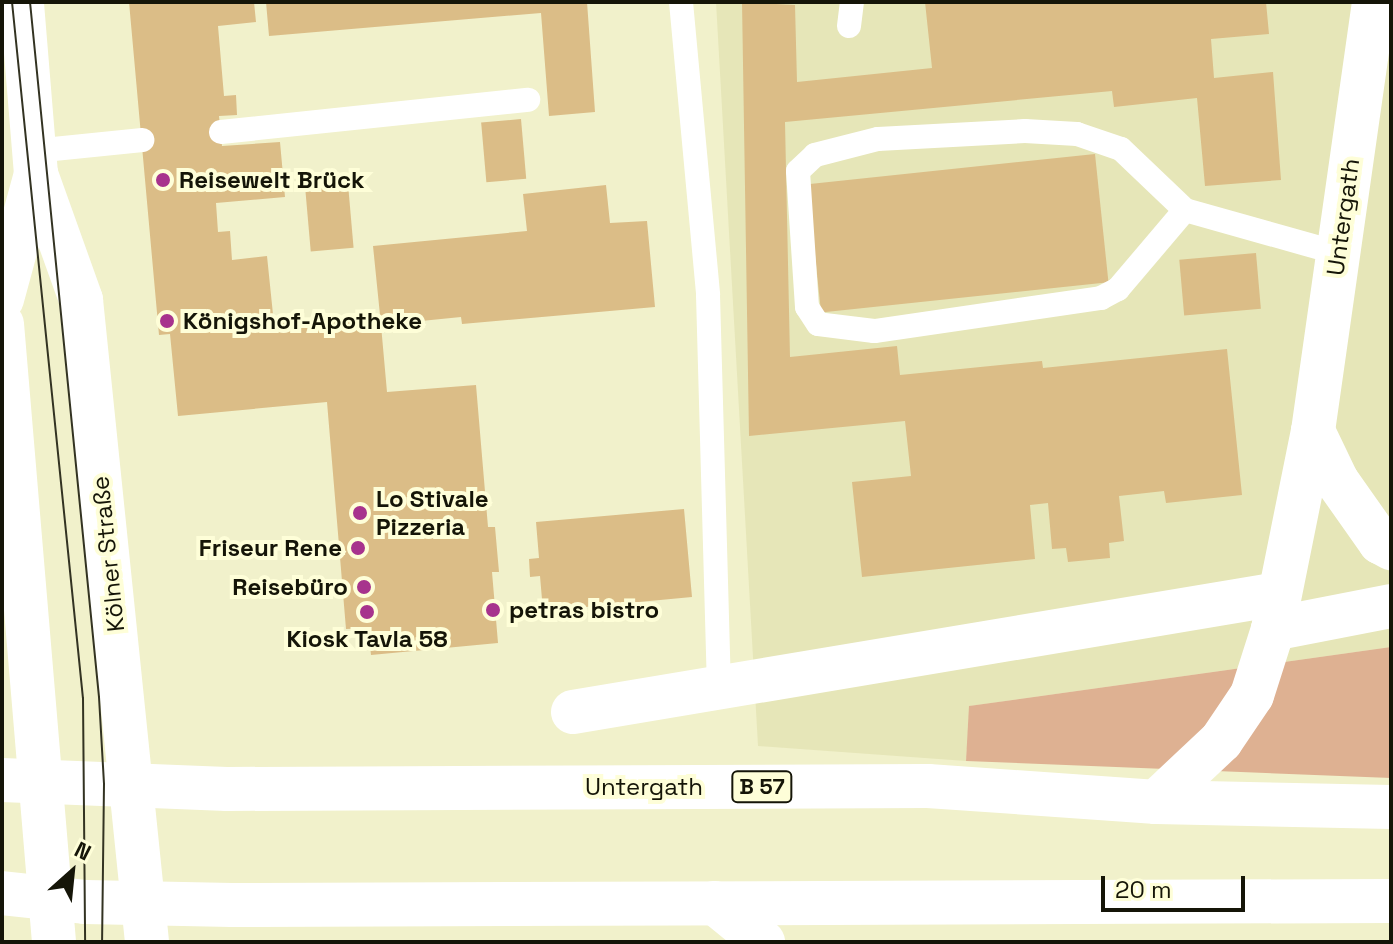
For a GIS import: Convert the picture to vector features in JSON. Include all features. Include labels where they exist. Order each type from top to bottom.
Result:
[{"type":"main road","name":"Untergath","points":[[1156,802],[1221,741],[1252,695],[1275,611],[1313,431],[1374,2]]},
{"type":"main road","name":"Kölner Straße","points":[[15,6],[35,162],[81,300],[145,923]]},
{"type":"main road","name":"Kölner Straße","points":[[2,299],[35,162]]},
{"type":"main road","points":[[2,324],[22,780],[52,921]]},
{"type":"main road","points":[[1313,431],[1337,481],[1380,542],[1391,548]]},
{"type":"main road","points":[[573,712],[719,688],[1275,611],[1391,606]]},
{"type":"main road","name":"B 57","points":[[22,780],[132,784]]},
{"type":"main road","name":"Untergath","points":[[132,784],[227,789],[928,786],[1156,802],[1391,807]]},
{"type":"main road","points":[[2,893],[52,921],[145,923],[715,903],[1391,901]]},
{"type":"main road","points":[[715,903],[763,942]]},
{"type":"lane","points":[[681,2],[708,295],[719,688]]},
{"type":"lane","points":[[849,26],[852,2]]},
{"type":"lane","points":[[221,132],[528,100]]},
{"type":"lane","points":[[1185,210],[1107,297],[874,331],[818,324],[807,307],[798,171],[804,161],[831,149],[907,138],[1025,131],[1077,134],[1121,149],[1185,210],[1338,253]]},
{"type":"lane","points":[[35,162],[142,140]]},
{"type":"shaded area","points":[[716,2],[1391,2],[1391,647],[970,706],[966,761],[758,746]]},
{"type":"shaded area","points":[[1391,647],[1391,778],[966,761],[969,706]]},
{"type":"building","points":[[129,2],[254,2],[256,22],[218,26],[224,96],[236,95],[237,115],[219,116],[222,146],[280,142],[285,197],[216,203],[218,232],[230,231],[232,260],[267,256],[274,324],[380,315],[373,246],[527,231],[523,194],[606,185],[610,223],[647,221],[655,307],[462,324],[461,317],[381,325],[387,392],[476,385],[488,527],[495,527],[499,572],[492,572],[498,643],[371,655],[368,628],[346,629],[327,402],[178,416],[170,334],[159,335]]},
{"type":"building","points":[[266,2],[587,2],[595,112],[549,116],[541,13],[269,36]]},
{"type":"building","points":[[742,2],[795,5],[797,82],[932,68],[925,2],[1266,2],[1269,34],[1211,39],[1214,78],[1273,72],[1281,180],[1205,186],[1197,98],[1114,107],[1112,91],[785,122],[790,357],[897,346],[900,375],[1042,361],[1043,368],[1227,349],[1242,495],[1166,503],[1164,491],[1119,496],[1124,541],[1109,543],[1110,558],[1068,562],[1066,548],[1052,549],[1048,503],[1030,505],[1035,559],[862,577],[852,482],[911,476],[905,421],[749,436]]},
{"type":"building","points":[[521,119],[526,179],[486,182],[481,122]]},
{"type":"building","points":[[1095,154],[1108,282],[821,313],[808,184]]},
{"type":"building","points":[[348,184],[354,248],[311,252],[305,188]]},
{"type":"building","points":[[1256,253],[1261,309],[1184,315],[1179,260]]},
{"type":"building","points":[[684,509],[692,597],[543,611],[540,576],[530,577],[529,559],[539,558],[536,522]]},
{"type":"tram line","points":[[12,2],[83,698],[85,942]]},
{"type":"tram line","points":[[30,2],[99,697],[104,784],[102,942]]},
{"type":"place","name":"Reisewelt Brück","points":[[163,180]]},
{"type":"place","name":"Königshof-Apotheke","points":[[167,321]]},
{"type":"place","name":"Lo Stivale Pizzeria","points":[[360,513]]},
{"type":"place","name":"Friseur Rene","points":[[358,548]]},
{"type":"place","name":"Reisebüro","points":[[364,587]]},
{"type":"place","name":"petras bistro","points":[[493,610]]},
{"type":"place","name":"Kiosk Tavla 58","points":[[367,612]]}]
